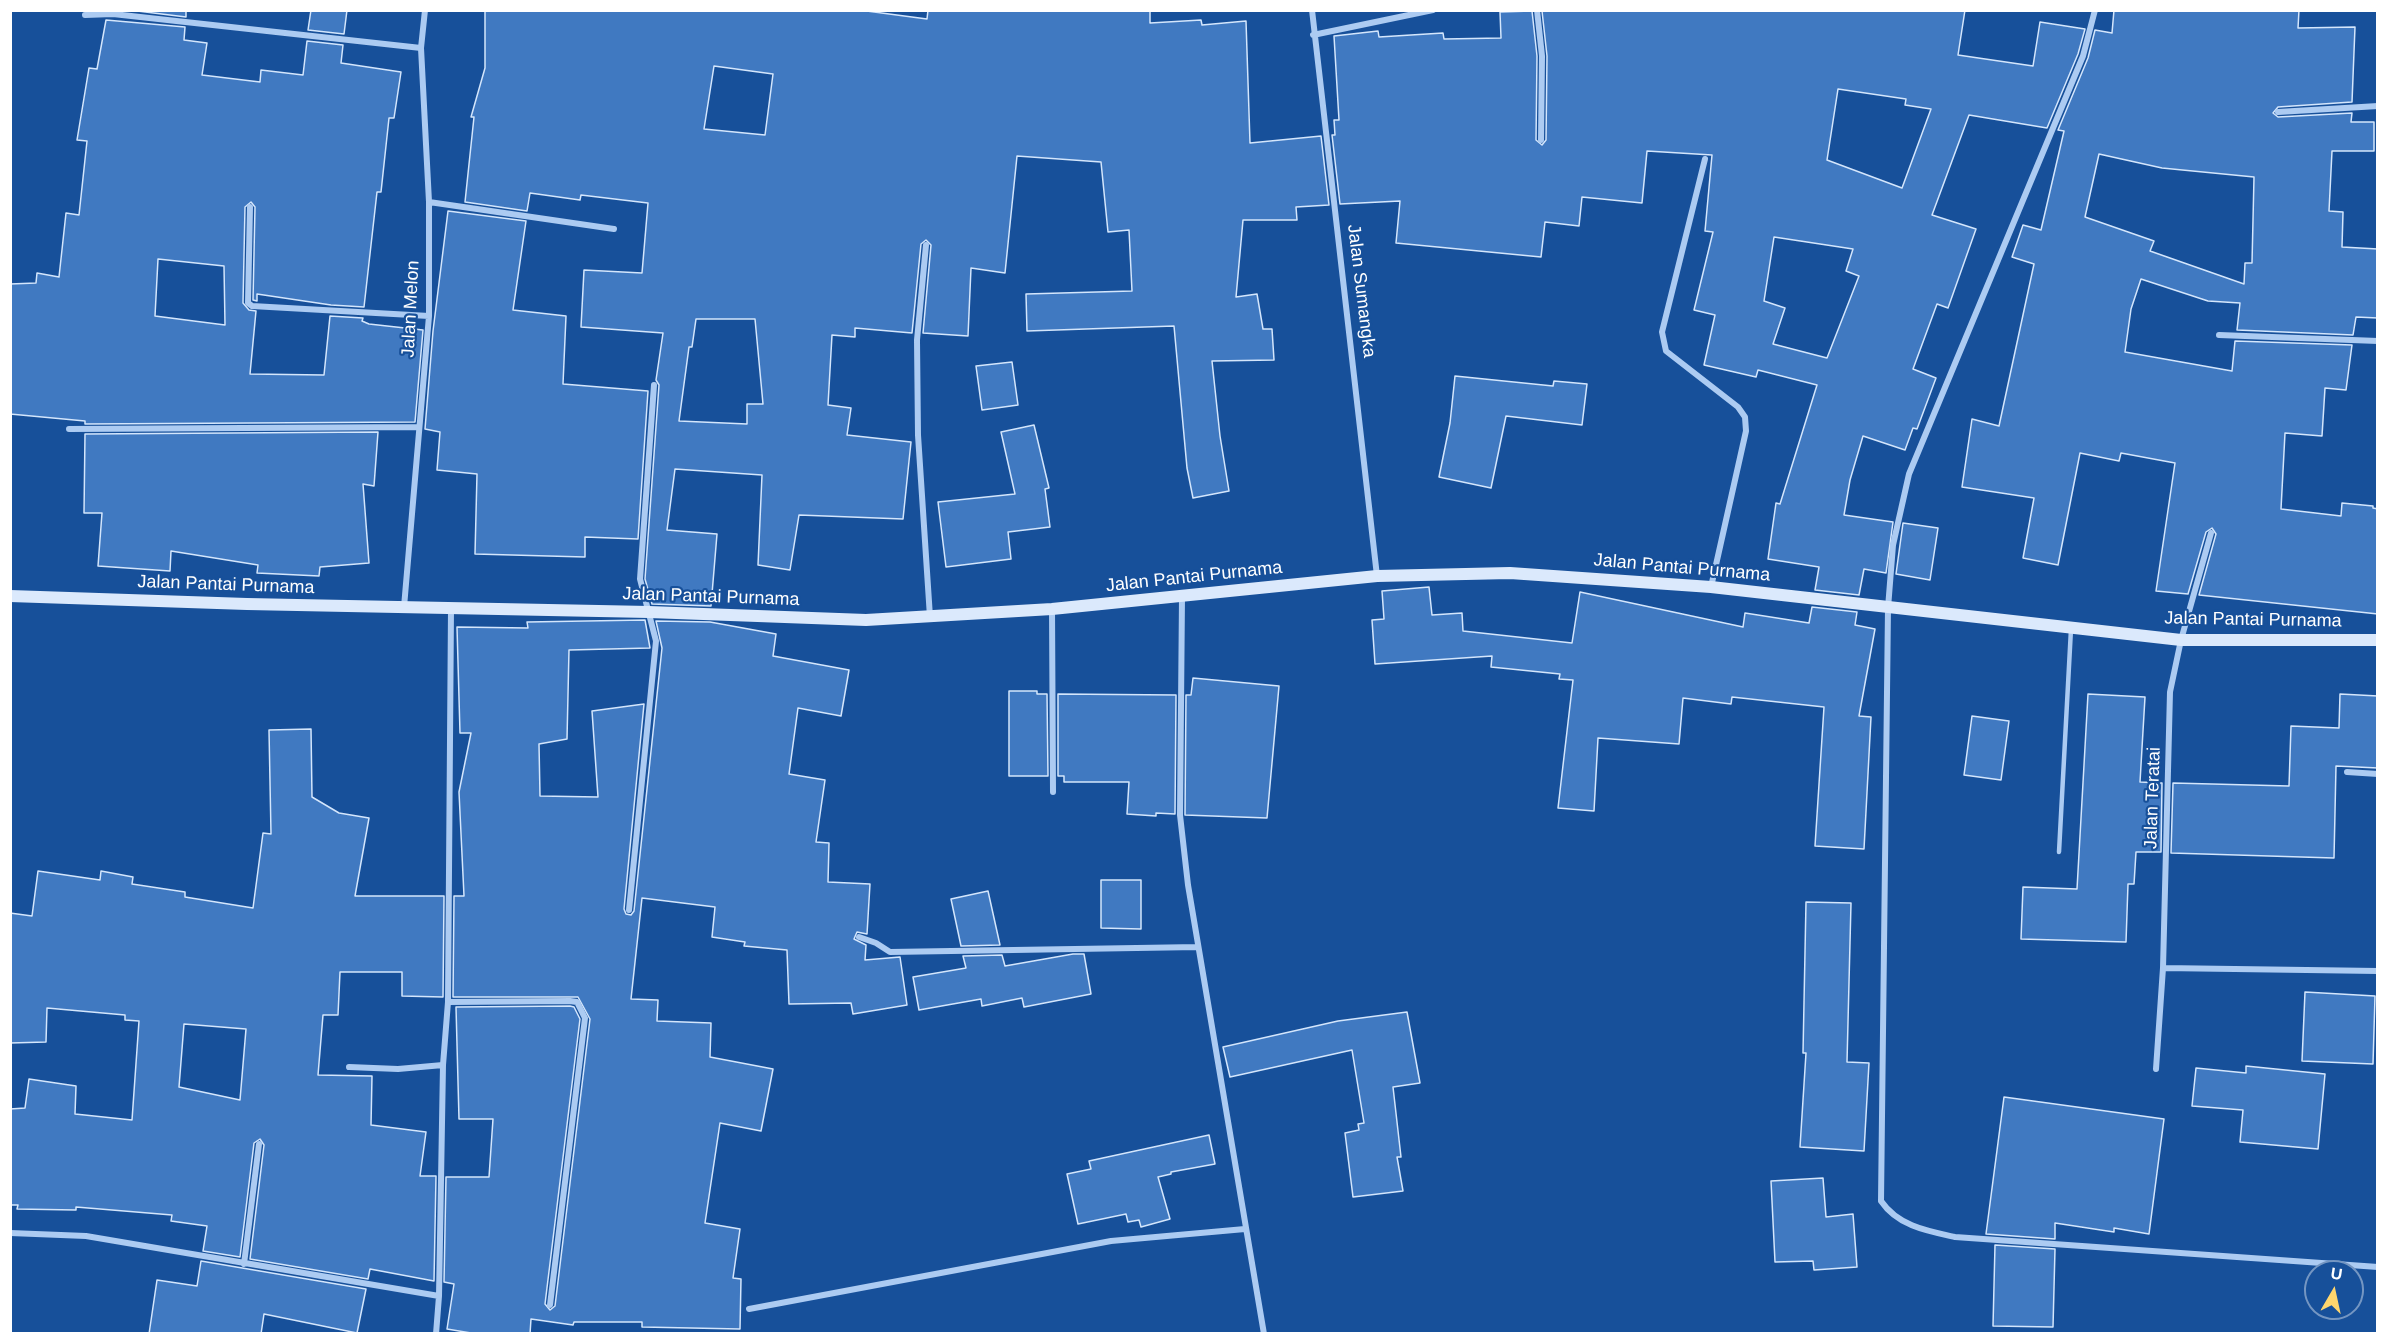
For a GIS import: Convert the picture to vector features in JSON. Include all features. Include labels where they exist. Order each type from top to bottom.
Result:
[{"type":"street","name":"Jalan Melon","points":[[404,608],[429,316],[429,202],[421,48],[425,10]]},
{"type":"street","name":"Jalan Sumangka","points":[[1312,10],[1313,35],[1358,395],[1377,576]]},
{"type":"street","points":[[1313,35],[1433,10]]},
{"type":"street","points":[[1537,10],[1542,56],[1541,140]]},
{"type":"street","points":[[2095,10],[2083,56],[1909,474],[1893,545],[1888,608],[1881,1201],[1889,1212],[1904,1222],[1955,1237],[2378,1267]]},
{"type":"street","points":[[85,15],[113,14],[421,48]]},
{"type":"street","points":[[2278,112],[2378,106]]},
{"type":"street","points":[[1705,159],[1662,332],[1666,351],[1738,407],[1745,417],[1746,431],[1711,587]]},
{"type":"street","points":[[429,202],[614,229]]},
{"type":"street","points":[[250,207],[248,303],[252,306],[429,316]]},
{"type":"street","points":[[926,245],[917,340],[918,423],[930,618]]},
{"type":"street","points":[[2219,335],[2378,341]]},
{"type":"street","points":[[629,910],[657,641],[640,579],[654,385]]},
{"type":"street","points":[[69,429],[418,427]]},
{"type":"street","name":"Jalan Teratai","points":[[2156,1069],[2163,968],[2170,692],[2181,640],[2211,533]]},
{"type":"street","name":"Jalan Pantai Purnama","points":[[10,596],[404,608],[649,612],[866,620],[1052,609],[1377,576],[1510,573],[1711,587],[2181,640],[2378,640]]},
{"type":"street","points":[[1182,597],[1180,814],[1198,947],[1264,1334]]},
{"type":"street","points":[[436,1334],[439,1296],[443,1065],[448,1002],[451,609]]},
{"type":"street","points":[[1052,609],[1053,792]]},
{"type":"street","points":[[2347,772],[2378,774]]},
{"type":"street","points":[[859,937],[876,943],[890,952],[1198,947]]},
{"type":"street","points":[[2163,968],[2378,971]]},
{"type":"street","points":[[448,1002],[578,1002],[584,1011],[550,1305]]},
{"type":"street","points":[[349,1067],[398,1069],[443,1065]]},
{"type":"street","points":[[244,1264],[259,1144]]},
{"type":"street","points":[[749,1309],[1111,1241],[1245,1229]]},
{"type":"street","points":[[10,1233],[87,1236],[439,1296]]},
{"type":"lane","points":[[2059,852],[2071,626]]},
{"type":"building","points":[[129,10],[186,10],[186,17]]},
{"type":"building","points":[[311,10],[347,10],[344,34],[308,30]]},
{"type":"building","points":[[485,10],[859,10],[927,19],[928,10],[1150,10],[1150,23],[1201,20],[1202,25],[1246,21],[1250,143],[1321,136],[1329,205],[1296,207],[1297,220],[1243,220],[1236,297],[1257,294],[1263,329],[1272,329],[1274,360],[1212,361],[1229,491],[1193,498],[1187,468],[1174,326],[1027,331],[1026,294],[1132,291],[1129,230],[1108,232],[1101,162],[1017,156],[1005,273],[971,268],[968,336],[923,333],[931,245],[926,240],[921,244],[912,333],[855,328],[855,337],[832,335],[828,405],[851,408],[847,435],[911,442],[903,519],[799,515],[790,570],[758,565],[762,475],[675,469],[667,530],[717,534],[711,606],[652,604],[645,579],[659,385],[656,380],[663,333],[581,327],[584,270],[642,273],[648,203],[581,195],[580,200],[530,193],[527,211],[465,202],[474,117],[471,117],[485,68]],"holes":[[[714,66],[773,74],[765,135],[704,129]],[[696,319],[755,319],[763,404],[747,404],[747,424],[679,421],[689,347],[692,347]]]},
{"type":"building","points":[[1965,10],[1958,55],[2033,66],[2040,22],[2085,29],[2078,54],[2047,128],[1969,115],[1932,215],[1976,229],[1948,308],[1937,304],[1913,369],[1936,378],[1917,429],[1913,428],[1905,450],[1863,436],[1850,480],[1844,515],[1893,522],[1886,573],[1864,569],[1859,595],[1815,590],[1819,567],[1768,559],[1776,503],[1780,504],[1817,385],[1758,370],[1756,377],[1704,365],[1715,315],[1694,310],[1713,232],[1705,231],[1712,155],[1647,151],[1642,203],[1582,197],[1579,226],[1545,222],[1541,257],[1396,243],[1400,201],[1340,204],[1332,135],[1335,135],[1334,120],[1339,120],[1334,36],[1378,31],[1379,37],[1443,33],[1444,39],[1501,38],[1500,12],[1532,11],[1537,56],[1536,140],[1542,145],[1546,140],[1547,56],[1542,11]],"holes":[[[1838,89],[1906,99],[1905,105],[1931,109],[1902,188],[1827,160]],[[1774,237],[1853,249],[1846,271],[1859,276],[1827,358],[1773,344],[1785,308],[1764,301]]]},
{"type":"building","points":[[2114,10],[2299,10],[2298,28],[2355,27],[2352,102],[2278,107],[2273,113],[2278,117],[2352,113],[2351,122],[2374,122],[2374,151],[2332,151],[2329,211],[2343,212],[2342,247],[2378,249],[2378,318],[2356,317],[2353,335],[2237,330],[2240,303],[2208,301],[2141,279],[2131,309],[2125,352],[2232,371],[2235,341],[2352,345],[2346,390],[2325,388],[2322,436],[2285,433],[2281,509],[2341,516],[2342,503],[2373,506],[2378,509],[2378,614],[2199,595],[2216,534],[2212,528],[2206,532],[2188,594],[2156,591],[2175,463],[2121,453],[2119,461],[2080,453],[2058,565],[2023,558],[2034,498],[1962,487],[1972,419],[1999,426],[2034,264],[2012,257],[2023,225],[2041,230],[2064,131],[2058,130],[2088,58],[2095,30],[2112,33]],"holes":[[[2099,154],[2162,168],[2254,177],[2252,263],[2245,263],[2244,284],[2150,251],[2154,241],[2085,217]]]},
{"type":"building","points":[[106,20],[185,27],[184,40],[207,43],[202,75],[260,82],[261,70],[303,75],[307,41],[343,45],[341,63],[401,72],[394,118],[389,118],[381,192],[377,192],[364,307],[331,305],[257,294],[257,301],[253,300],[255,207],[251,202],[245,207],[243,303],[249,310],[256,311],[250,374],[324,375],[330,316],[363,318],[362,321],[369,324],[423,330],[415,422],[85,424],[85,421],[10,414],[10,284],[36,283],[37,273],[59,277],[66,213],[79,215],[87,141],[77,140],[89,68],[97,69]],"holes":[[[158,259],[224,266],[225,325],[155,316]]]},
{"type":"building","points":[[448,211],[526,221],[513,310],[566,316],[563,384],[648,391],[638,539],[585,537],[585,557],[475,554],[477,474],[437,470],[440,432],[425,429],[433,331]]},
{"type":"building","points":[[1012,362],[1018,405],[982,410],[976,366]]},
{"type":"building","points":[[1455,376],[1553,386],[1554,381],[1587,384],[1582,425],[1506,416],[1491,488],[1439,477],[1450,423]]},
{"type":"building","points":[[1034,425],[1049,488],[1045,489],[1050,527],[1008,532],[1011,559],[946,567],[938,502],[1015,494],[1001,432]]},
{"type":"building","points":[[378,432],[374,486],[363,484],[369,563],[320,567],[319,576],[257,573],[258,565],[171,551],[170,571],[98,566],[102,513],[84,513],[85,434]]},
{"type":"building","points":[[1903,523],[1938,528],[1930,580],[1896,574]]},
{"type":"building","points":[[1429,587],[1432,615],[1462,613],[1463,631],[1572,643],[1580,592],[1743,627],[1745,613],[1809,623],[1812,607],[1857,612],[1855,625],[1875,629],[1859,716],[1871,717],[1864,849],[1815,846],[1824,707],[1732,697],[1731,704],[1683,698],[1679,744],[1598,738],[1594,811],[1558,808],[1573,680],[1559,679],[1560,674],[1491,667],[1492,656],[1375,664],[1372,620],[1384,619],[1382,591]]},
{"type":"building","points":[[645,620],[650,648],[569,650],[567,739],[539,744],[540,796],[598,797],[592,711],[644,704],[624,909],[626,914],[631,915],[634,911],[662,648],[656,621],[710,622],[776,634],[773,656],[849,670],[841,716],[798,708],[789,774],[825,780],[816,842],[829,843],[828,882],[870,884],[867,934],[857,932],[854,939],[866,945],[865,960],[900,957],[907,1005],[853,1014],[851,1003],[789,1004],[787,950],[744,946],[745,942],[712,937],[715,907],[642,898],[631,999],[658,1000],[657,1021],[711,1023],[710,1057],[773,1069],[761,1131],[720,1123],[705,1223],[740,1229],[733,1278],[741,1279],[740,1329],[642,1327],[642,1322],[574,1322],[573,1325],[531,1319],[530,1334],[477,1334],[447,1329],[454,1284],[444,1282],[446,1177],[489,1177],[493,1119],[459,1119],[456,1007],[570,1006],[574,1007],[580,1019],[545,1304],[550,1310],[555,1306],[590,1019],[578,997],[453,997],[454,896],[464,896],[459,792],[471,733],[460,733],[457,627],[528,628],[527,622]]},
{"type":"building","points":[[1193,678],[1279,686],[1267,818],[1185,815],[1186,695],[1191,695]]},
{"type":"building","points":[[1009,691],[1037,691],[1037,694],[1047,694],[1048,776],[1009,776]]},
{"type":"building","points":[[1058,694],[1176,695],[1175,814],[1156,813],[1156,816],[1127,814],[1129,782],[1064,782],[1064,776],[1058,776]]},
{"type":"building","points":[[2088,694],[2145,697],[2140,782],[2162,783],[2161,852],[2136,852],[2134,884],[2128,884],[2126,942],[2021,939],[2023,887],[2077,889]]},
{"type":"building","points":[[2340,694],[2378,696],[2378,768],[2336,766],[2334,858],[2171,853],[2173,783],[2289,786],[2291,726],[2339,728]]},
{"type":"building","points":[[1972,716],[2009,721],[2001,780],[1964,775]]},
{"type":"building","points":[[311,729],[312,797],[339,813],[369,818],[355,896],[444,896],[443,997],[402,996],[402,972],[340,972],[338,1015],[323,1015],[318,1075],[372,1076],[371,1125],[426,1132],[420,1176],[436,1176],[434,1281],[370,1269],[368,1279],[250,1259],[264,1145],[260,1139],[254,1143],[240,1257],[203,1251],[207,1226],[171,1221],[172,1215],[76,1207],[76,1210],[17,1209],[18,1205],[10,1205],[10,1109],[25,1108],[29,1079],[76,1086],[75,1114],[132,1120],[139,1021],[125,1020],[125,1015],[47,1008],[46,1042],[10,1043],[10,913],[32,916],[38,871],[100,880],[101,871],[133,877],[132,884],[185,892],[185,897],[253,908],[263,833],[271,834],[269,730]],"holes":[[[184,1024],[246,1029],[240,1100],[179,1087]]]},
{"type":"building","points":[[1101,880],[1141,880],[1141,929],[1101,928]]},
{"type":"building","points":[[988,891],[1000,945],[961,946],[951,899]]},
{"type":"building","points":[[1806,902],[1851,903],[1847,1062],[1869,1063],[1864,1151],[1800,1147],[1806,1053],[1803,1053]]},
{"type":"building","points":[[1084,954],[1091,994],[1024,1007],[1022,998],[982,1006],[981,999],[919,1010],[913,977],[966,968],[963,956],[1002,955],[1005,966]]},
{"type":"building","points":[[2305,992],[2375,996],[2373,1064],[2302,1061]]},
{"type":"building","points":[[1407,1012],[1420,1083],[1393,1087],[1401,1157],[1397,1157],[1403,1191],[1353,1197],[1345,1133],[1359,1130],[1358,1124],[1364,1123],[1352,1050],[1230,1077],[1223,1047],[1338,1021]]},
{"type":"building","points":[[2246,1066],[2325,1074],[2318,1149],[2240,1142],[2243,1110],[2192,1106],[2196,1068],[2246,1073]]},
{"type":"building","points":[[2004,1097],[2164,1119],[2149,1234],[2114,1228],[2114,1232],[2055,1223],[2055,1239],[1986,1234]]},
{"type":"building","points":[[1209,1135],[1215,1164],[1171,1172],[1171,1174],[1158,1177],[1170,1219],[1141,1227],[1139,1220],[1128,1222],[1126,1214],[1078,1224],[1067,1174],[1091,1169],[1089,1161]]},
{"type":"building","points":[[1823,1178],[1826,1217],[1853,1214],[1857,1267],[1814,1270],[1813,1261],[1775,1262],[1771,1181]]},
{"type":"building","points":[[1995,1245],[2055,1249],[2053,1327],[1993,1326]]},
{"type":"building","points":[[201,1261],[366,1289],[357,1333],[264,1314],[261,1334],[149,1334],[157,1280],[197,1286]]}]
